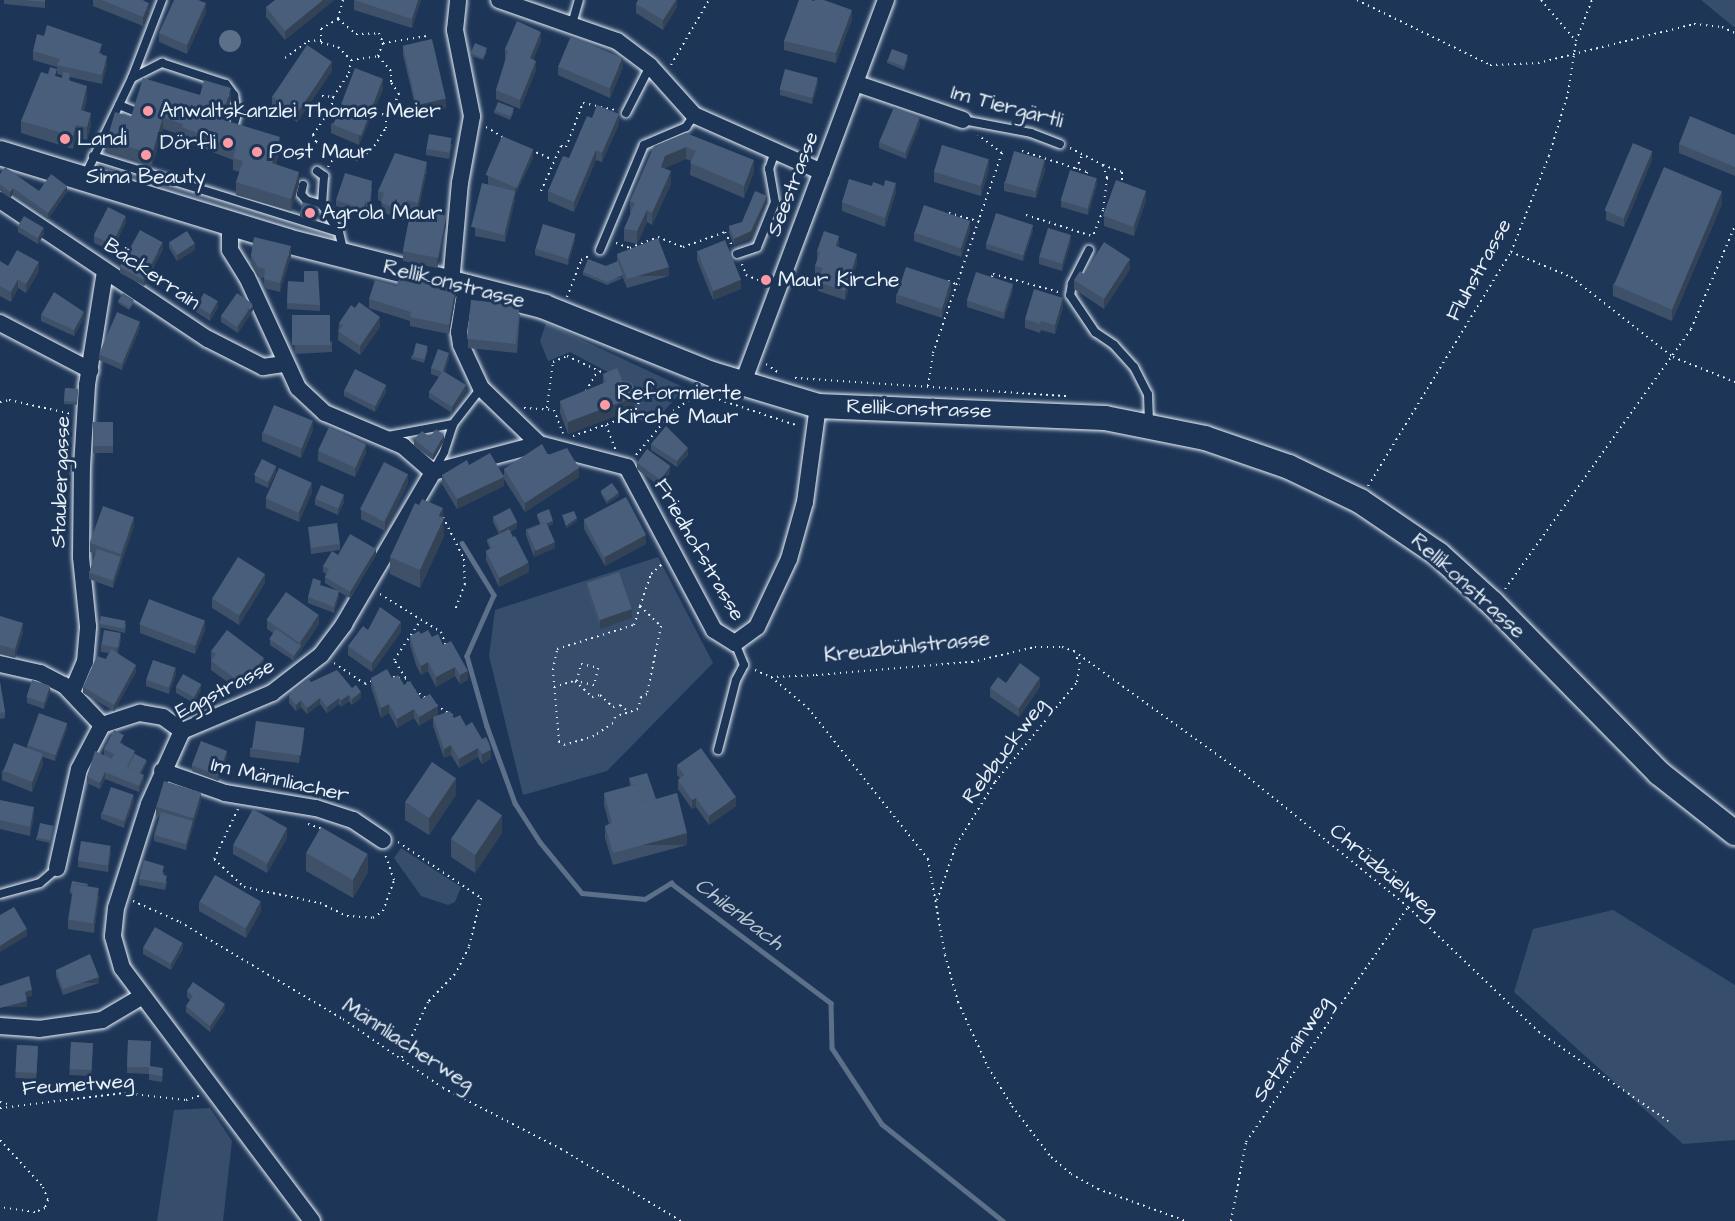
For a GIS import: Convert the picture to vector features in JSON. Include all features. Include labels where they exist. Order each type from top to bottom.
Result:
[{"type":"street","points":[[458,0],[454,30],[472,116],[460,183],[459,332],[481,388],[539,444]]},
{"type":"street","points":[[499,0],[617,40],[650,66],[694,115],[822,172]]},
{"type":"street","name":"Seestrasse","points":[[742,385],[886,0]]},
{"type":"street","name":"Im Tiergärtli","points":[[855,83],[969,122]]},
{"type":"street","name":"Rellikonstrasse","points":[[0,153],[89,167],[230,224],[292,232],[345,257],[561,313],[707,384],[742,385],[818,406],[1065,414],[1149,424],[1205,438],[1365,491],[1492,603],[1659,773],[1735,833]]},
{"type":"street","name":"Bäckerrain","points":[[0,200],[208,339],[263,367],[285,364]]},
{"type":"street","points":[[230,224],[230,249],[247,277],[285,364],[298,388],[315,406],[386,436],[433,472],[539,444],[624,466]]},
{"type":"street","name":"Staubergasse","points":[[72,692],[85,662],[88,626],[81,557],[86,416],[90,370],[105,271]]},
{"type":"street","points":[[0,323],[90,370]]},
{"type":"street","name":"Friedhofstrasse","points":[[624,466],[714,630],[735,644],[757,627],[774,595],[805,502],[818,406]]},
{"type":"street","name":"Eggstrasse","points":[[312,1221],[141,997],[115,953],[113,936],[119,895],[162,771],[182,731],[272,693],[321,655],[367,586],[433,472]]},
{"type":"street","points":[[0,664],[40,673],[72,692],[102,725]]},
{"type":"street","points":[[57,868],[79,770],[102,725],[140,713],[163,717],[182,731]]},
{"type":"street","name":"Im Männliacher","points":[[162,771],[243,796],[288,803],[353,820],[383,840]]},
{"type":"street","points":[[0,1026],[39,1029],[102,1020],[141,997]]},
{"type":"lane","points":[[162,0],[132,78],[89,167],[292,232],[339,232]]},
{"type":"lane","points":[[572,24],[579,0]]},
{"type":"lane","points":[[132,78],[162,63],[226,84],[234,95],[237,114],[232,134]]},
{"type":"lane","points":[[626,113],[650,66]]},
{"type":"lane","points":[[132,78],[153,84]]},
{"type":"lane","points":[[119,105],[136,112]]},
{"type":"lane","points":[[600,250],[644,145],[686,127],[694,115]]},
{"type":"lane","name":"Im Tiergärtli","points":[[969,122],[1032,133],[1060,144]]},
{"type":"lane","points":[[737,254],[757,247],[775,202],[769,169],[775,152]]},
{"type":"lane","points":[[320,173],[322,205],[339,232],[345,257]]},
{"type":"lane","points":[[303,185],[301,194],[306,200],[322,205]]},
{"type":"lane","points":[[1089,250],[1070,295],[1095,332],[1114,345],[1134,367],[1148,394],[1149,424]]},
{"type":"lane","points":[[433,472],[444,452],[453,424],[481,388]]},
{"type":"lane","points":[[386,436],[453,424]]},
{"type":"lane","points":[[718,750],[736,680],[744,665],[735,644]]},
{"type":"lane","points":[[0,894],[40,884],[57,868]]},
{"type":"path","points":[[343,0],[338,19],[321,29],[321,43],[338,47],[351,60]]},
{"type":"path","points":[[662,80],[709,0]]},
{"type":"path","points":[[1357,0],[1490,64],[1516,66],[1694,24],[1714,25],[1735,33]]},
{"type":"path","points":[[1541,0],[1576,41]]},
{"type":"path","name":"Fluhstrasse","points":[[1365,491],[1511,252],[1549,156],[1568,93],[1576,41],[1592,0]]},
{"type":"path","points":[[338,19],[356,34],[379,33],[383,43],[378,56]]},
{"type":"path","points":[[383,43],[427,36]]},
{"type":"path","points":[[285,58],[308,41],[321,40]]},
{"type":"path","points":[[351,60],[378,56]]},
{"type":"path","points":[[351,60],[348,73],[333,97],[331,109],[313,135],[316,142],[330,146],[338,153],[356,160],[371,151],[386,128],[386,115],[399,94],[391,82],[391,71],[378,56]]},
{"type":"path","points":[[322,96],[333,97]]},
{"type":"path","points":[[541,191],[561,146],[566,147],[583,103],[626,113]]},
{"type":"path","points":[[376,113],[386,115]]},
{"type":"path","points":[[472,116],[506,139]]},
{"type":"path","points":[[928,386],[933,353],[959,285],[1002,153],[979,137],[969,122]]},
{"type":"path","name":"Im Tiergärtli","points":[[1060,144],[1122,172],[1121,188]]},
{"type":"path","points":[[527,148],[554,160]]},
{"type":"path","points":[[1022,151],[1087,172],[1085,178]]},
{"type":"path","points":[[320,173],[338,153]]},
{"type":"path","points":[[1076,169],[1083,153]]},
{"type":"path","points":[[1089,250],[1107,190],[1103,165]]},
{"type":"path","points":[[949,213],[980,222]]},
{"type":"path","points":[[1026,215],[1092,236]]},
{"type":"path","points":[[1492,603],[1521,572],[1673,357],[1719,271],[1735,226]]},
{"type":"path","points":[[604,239],[630,248],[658,237],[682,247],[725,232],[737,254]]},
{"type":"path","points":[[561,313],[581,260],[600,250]]},
{"type":"path","points":[[1511,252],[1571,277],[1673,357],[1735,382]]},
{"type":"path","points":[[742,266],[746,276],[778,288]]},
{"type":"path","points":[[990,282],[993,274],[1070,295]]},
{"type":"path","points":[[1001,286],[1004,276]]},
{"type":"path","points":[[940,279],[959,285]]},
{"type":"path","points":[[547,408],[553,362],[567,356],[608,375]]},
{"type":"path","points":[[752,360],[772,366],[783,376]]},
{"type":"path","points":[[583,398],[598,369]]},
{"type":"path","points":[[788,377],[1078,397]]},
{"type":"path","points":[[606,425],[624,466],[673,411],[707,384],[796,422],[814,448]]},
{"type":"path","points":[[554,410],[565,438],[606,425],[633,415],[640,400],[638,390],[628,385]]},
{"type":"path","points":[[0,402],[9,400],[45,411],[86,416]]},
{"type":"path","points":[[527,408],[554,410],[564,406]]},
{"type":"path","points":[[421,493],[431,500],[464,559],[465,584],[455,610]]},
{"type":"path","points":[[640,606],[662,626],[647,694],[641,697],[638,709],[615,717],[613,723],[594,736],[565,745],[559,742],[554,687],[557,649],[634,625],[640,606],[651,574],[673,554]]},
{"type":"path","points":[[367,586],[441,632],[447,649]]},
{"type":"path","points":[[421,620],[394,660],[412,689],[464,723]]},
{"type":"path","name":"Kreuzbühlstrasse","points":[[744,665],[771,677],[972,663],[1035,647],[1062,647],[1074,651]]},
{"type":"path","name":"Rebbuckweg","points":[[936,903],[956,845],[995,782],[1077,682],[1080,664],[1074,651]]},
{"type":"path","name":"Chrüzbüelweg","points":[[1074,651],[1244,774],[1408,907],[1539,1032],[1668,1121]]},
{"type":"path","points":[[321,655],[365,684],[375,683]]},
{"type":"path","points":[[554,687],[576,680],[594,685],[598,668],[581,664],[576,680]]},
{"type":"path","points":[[383,678],[391,674],[406,679]]},
{"type":"path","points":[[771,677],[808,708],[868,788],[915,839],[928,859],[945,955],[973,1035],[1012,1106],[1051,1157],[1071,1174],[1098,1189],[1186,1221]]},
{"type":"path","points":[[576,680],[592,697],[600,695],[613,707],[620,705],[629,712]]},
{"type":"path","points":[[243,796],[214,859],[244,887],[320,903],[347,916],[373,918],[383,911],[394,880],[383,840],[394,839],[481,898],[468,947],[455,974],[428,1002],[401,1059]]},
{"type":"path","points":[[288,803],[290,816],[331,833]]},
{"type":"path","name":"Männliacherweg","points":[[119,895],[180,922],[401,1059],[443,1088],[561,1149],[681,1221]]},
{"type":"path","name":"Setzirainweg","points":[[1231,1221],[1246,1142],[1408,907]]},
{"type":"path","name":"Feumetweg","points":[[0,1108],[124,1093],[194,1098]]},
{"type":"path","points":[[0,1102],[11,1105]]},
{"type":"path","points":[[0,1140],[43,1187],[48,1200],[45,1208],[35,1212],[0,1207]]},
{"type":"shaded area","points":[[1701,0],[1735,0],[1735,27],[1734,27]]},
{"type":"shaded area","points":[[230,30],[238,33],[241,41],[238,49],[230,52],[222,49],[219,41],[222,33]]},
{"type":"shaded area","points":[[546,323],[685,388],[650,426],[631,414],[642,390],[570,352],[548,361],[540,341]]},
{"type":"shaded area","points":[[658,557],[713,663],[607,771],[523,795],[489,656],[495,610]]},
{"type":"shaded area","points":[[401,848],[461,887],[455,902],[448,905],[421,896],[394,858]]},
{"type":"shaded area","points":[[1613,910],[1735,985],[1735,1140],[1683,1144],[1514,992],[1533,929]]},
{"type":"shaded area","points":[[210,1108],[232,1141],[223,1221],[157,1221],[174,1110]]},
{"type":"building","points":[[102,0],[141,0],[149,3],[143,17]]},
{"type":"building","points":[[174,0],[198,0],[206,3],[187,45],[159,33]]},
{"type":"building","points":[[275,0],[323,0],[285,31],[266,7]]},
{"type":"building","points":[[354,0],[418,0],[412,19]]},
{"type":"building","points":[[638,0],[676,0],[663,20],[636,4]]},
{"type":"building","points":[[799,0],[824,0],[852,10],[836,53],[784,41]]},
{"type":"building","points":[[517,21],[541,32],[530,58],[536,61],[520,100],[496,90],[508,51],[505,49]]},
{"type":"building","points":[[47,25],[102,44],[99,54],[107,56],[102,75],[57,65],[60,59],[33,51],[37,34],[44,36]]},
{"type":"building","points":[[571,36],[623,58],[610,88],[558,66]]},
{"type":"building","points":[[432,39],[446,98],[416,105],[403,46]]},
{"type":"building","points":[[475,43],[487,48],[483,58],[471,53]]},
{"type":"building","points":[[307,45],[332,62],[297,113],[272,96]]},
{"type":"building","points":[[892,49],[908,55],[904,66],[888,60]]},
{"type":"building","points":[[50,67],[57,69],[55,76],[62,78],[63,72],[70,73],[68,80],[87,86],[81,110],[91,113],[87,127],[76,125],[73,136],[21,121],[41,72],[48,74]]},
{"type":"building","points":[[355,68],[383,79],[361,136],[333,125]]},
{"type":"building","points":[[785,69],[818,78],[812,98],[780,89]]},
{"type":"building","points":[[143,78],[200,95],[204,80],[231,88],[221,119],[280,137],[272,163],[299,172],[291,199],[236,182],[243,161],[233,158],[236,149],[163,117],[152,154],[107,140],[115,112],[131,117]]},
{"type":"building","points":[[498,102],[514,108],[511,116],[495,110]]},
{"type":"building","points":[[597,105],[619,114],[602,153],[596,150],[574,202],[548,191],[563,156],[569,158],[587,116],[592,118]]},
{"type":"building","points":[[894,107],[920,118],[905,153],[879,142]]},
{"type":"building","points":[[1690,116],[1735,135],[1735,167],[1679,144]]},
{"type":"building","points":[[686,133],[754,160],[744,186],[690,163],[696,151],[686,147],[665,156],[661,167],[671,171],[652,213],[647,210],[637,231],[624,229],[635,203],[630,201],[654,146]]},
{"type":"building","points":[[429,134],[452,138],[449,153],[426,149]]},
{"type":"building","points":[[502,136],[533,149],[517,188],[486,175]]},
{"type":"building","points":[[1633,143],[1652,151],[1624,218],[1604,210]]},
{"type":"building","points":[[942,145],[989,159],[981,186],[934,172]]},
{"type":"building","points":[[1014,151],[1045,160],[1036,192],[1005,183]]},
{"type":"building","points":[[395,153],[427,162],[418,203],[407,200],[404,211],[381,203],[384,193],[378,191]]},
{"type":"building","points":[[5,167],[39,191],[51,174],[67,186],[48,213],[13,188],[10,192],[0,184],[0,174]]},
{"type":"building","points":[[1664,167],[1722,192],[1672,309],[1614,285]]},
{"type":"building","points":[[1070,170],[1097,178],[1087,209],[1061,201]]},
{"type":"building","points":[[345,173],[372,181],[370,202],[366,201],[363,209],[336,200]]},
{"type":"building","points":[[849,179],[872,186],[873,182],[884,186],[885,180],[896,183],[885,218],[842,202]]},
{"type":"building","points":[[1116,180],[1146,191],[1133,227],[1103,216]]},
{"type":"building","points":[[482,183],[515,191],[504,235],[471,227]]},
{"type":"building","points":[[755,191],[767,196],[751,231],[734,239],[729,226],[742,222]]},
{"type":"building","name":"Agrola Maur","points":[[303,202],[319,207],[316,218],[299,213]]},
{"type":"building","points":[[924,205],[970,221],[961,248],[915,232]]},
{"type":"building","points":[[108,207],[126,216],[111,245],[93,236]]},
{"type":"building","points":[[411,209],[446,216],[438,258],[403,251]]},
{"type":"building","points":[[996,213],[1033,225],[1023,255],[986,243]]},
{"type":"building","points":[[24,216],[44,228],[38,238],[18,226]]},
{"type":"building","points":[[543,224],[576,234],[568,259],[535,249]]},
{"type":"building","points":[[1048,228],[1071,235],[1062,264],[1039,257]]},
{"type":"building","points":[[140,230],[163,243],[142,279],[120,267]]},
{"type":"building","points":[[187,231],[195,244],[177,255],[169,242]]},
{"type":"building","points":[[824,231],[839,236],[836,246],[857,254],[845,291],[818,282],[823,268],[815,266]]},
{"type":"building","points":[[254,237],[291,246],[280,283],[264,279],[265,269],[258,267],[251,255]]},
{"type":"building","points":[[658,238],[669,267],[627,279],[617,254]]},
{"type":"building","points":[[725,240],[741,280],[713,291],[697,251]]},
{"type":"building","points":[[1104,242],[1130,259],[1104,299],[1074,280],[1080,271],[1084,274]]},
{"type":"building","points":[[17,250],[39,262],[26,284],[18,279],[11,292],[0,286],[0,261],[8,266]]},
{"type":"building","points":[[588,259],[606,266],[618,261],[623,275],[607,282],[583,272]]},
{"type":"building","points":[[906,267],[951,282],[942,309],[897,295]]},
{"type":"building","points":[[304,271],[318,271],[320,305],[287,303],[288,281],[304,282]]},
{"type":"building","points":[[976,272],[1013,284],[1004,313],[967,301]]},
{"type":"building","points":[[399,274],[456,286],[449,325],[410,317],[411,312],[369,299],[375,280],[397,286]]},
{"type":"building","points":[[1034,289],[1063,298],[1055,325],[1041,321],[1040,324],[1025,319]]},
{"type":"building","points":[[54,292],[84,312],[74,330],[41,315]]},
{"type":"building","points":[[123,293],[134,300],[129,308],[118,301]]},
{"type":"building","points":[[204,293],[218,301],[210,314],[196,306]]},
{"type":"building","points":[[237,293],[253,304],[237,327],[221,316]]},
{"type":"building","points":[[471,300],[520,305],[516,344],[467,339]]},
{"type":"building","points":[[359,302],[380,317],[360,346],[338,331],[343,325],[339,323],[351,305],[355,308]]},
{"type":"building","points":[[117,312],[140,322],[122,364],[99,354]]},
{"type":"building","points":[[292,315],[330,315],[330,345],[292,345]]},
{"type":"building","points":[[416,343],[428,346],[424,359],[413,357]]},
{"type":"building","points":[[438,349],[449,353],[443,371],[466,385],[452,407],[429,392],[442,372],[431,368]]},
{"type":"building","points":[[617,368],[622,380],[632,383],[636,391],[632,398],[568,422],[560,401],[606,382],[603,374]]},
{"type":"building","points":[[355,369],[386,385],[375,406],[344,390]]},
{"type":"building","points":[[65,388],[78,389],[77,402],[64,401]]},
{"type":"building","points":[[274,405],[313,421],[302,449],[263,433]]},
{"type":"building","points":[[93,422],[113,422],[113,446],[93,446]]},
{"type":"building","points":[[666,426],[688,448],[677,461],[651,444]]},
{"type":"building","points":[[329,427],[366,444],[355,468],[318,451]]},
{"type":"building","points":[[436,429],[444,435],[433,454],[414,439],[422,431],[430,437]]},
{"type":"building","points":[[542,444],[548,455],[567,448],[579,468],[525,503],[504,469]]},
{"type":"building","points":[[647,449],[670,466],[660,480],[637,463]]},
{"type":"building","points":[[490,453],[504,477],[457,499],[442,475],[467,460],[469,465]]},
{"type":"building","points":[[262,459],[276,466],[268,482],[254,475]]},
{"type":"building","points":[[384,462],[408,474],[384,521],[360,509]]},
{"type":"building","points":[[279,468],[312,483],[298,513],[266,498]]},
{"type":"building","points":[[612,483],[619,493],[607,501],[601,491]]},
{"type":"building","points":[[321,485],[344,495],[338,509],[315,499]]},
{"type":"building","points":[[626,497],[646,535],[604,558],[584,520]]},
{"type":"building","points":[[422,499],[443,508],[439,516],[444,518],[420,570],[390,557],[415,503],[419,505]]},
{"type":"building","points":[[103,506],[134,517],[121,554],[90,543]]},
{"type":"building","points":[[510,508],[517,522],[500,531],[493,517]]},
{"type":"building","points":[[549,509],[553,521],[541,524],[537,514]]},
{"type":"building","points":[[574,511],[577,518],[566,526],[562,515]]},
{"type":"building","points":[[546,522],[555,542],[536,551],[527,531]]},
{"type":"building","points":[[337,523],[340,544],[311,548],[308,527]]},
{"type":"building","points":[[509,529],[513,537],[492,548],[488,540]]},
{"type":"building","points":[[350,534],[376,549],[350,592],[325,577],[329,569],[323,566],[332,551],[338,555]]},
{"type":"building","points":[[515,536],[529,563],[499,578],[486,551]]},
{"type":"building","points":[[97,549],[121,557],[113,581],[89,573]]},
{"type":"building","points":[[238,557],[265,574],[239,616],[212,599]]},
{"type":"building","points":[[619,572],[632,609],[600,620],[587,583]]},
{"type":"building","points":[[313,578],[321,581],[320,585],[339,591],[334,607],[308,597]]},
{"type":"building","points":[[286,592],[319,615],[299,643],[266,620]]},
{"type":"building","points":[[149,599],[205,621],[195,646],[139,624]]},
{"type":"building","points":[[380,607],[401,622],[372,663],[348,646],[363,626],[368,630]]},
{"type":"building","points":[[0,616],[23,623],[15,649],[0,645]]},
{"type":"building","points":[[101,616],[126,621],[124,629],[99,624]]},
{"type":"building","points":[[276,629],[301,646],[294,656],[269,639]]},
{"type":"building","points":[[104,630],[121,633],[118,648],[101,645]]},
{"type":"building","points":[[227,630],[264,658],[249,678],[245,675],[240,682],[211,661],[216,654],[211,651]]},
{"type":"building","points":[[428,630],[432,637],[438,634],[443,645],[451,641],[468,671],[460,675],[455,667],[436,677],[428,662],[421,666],[410,636],[419,631],[421,634]]},
{"type":"building","points":[[111,649],[136,665],[114,705],[83,687],[97,656],[106,659]]},
{"type":"building","points":[[153,660],[176,668],[169,688],[146,680]]},
{"type":"building","points":[[1020,663],[1040,678],[1019,708],[990,688],[998,677],[1006,683]]},
{"type":"building","points":[[387,669],[392,678],[398,675],[404,685],[410,681],[421,699],[430,694],[438,706],[419,717],[414,709],[397,719],[389,704],[381,708],[371,678]]},
{"type":"building","points":[[337,670],[352,688],[356,685],[361,692],[352,699],[349,695],[341,700],[339,698],[327,707],[320,698],[307,708],[301,700],[296,705],[289,696],[308,678],[311,682]]},
{"type":"building","points":[[183,674],[201,684],[194,697],[176,687]]},
{"type":"building","points":[[32,680],[50,686],[45,703],[26,697]]},
{"type":"building","points":[[0,682],[5,712],[0,713]]},
{"type":"building","points":[[450,711],[454,718],[460,715],[466,726],[472,722],[482,739],[486,737],[491,750],[482,754],[478,748],[459,759],[451,745],[444,749],[433,717]]},
{"type":"building","points":[[39,713],[67,723],[56,755],[27,745]]},
{"type":"building","points":[[256,721],[305,728],[301,756],[252,749]]},
{"type":"building","points":[[114,730],[124,735],[120,743],[135,751],[127,767],[144,775],[139,786],[105,772],[100,783],[87,777],[95,751],[112,759],[114,754],[104,749]]},
{"type":"building","points":[[201,741],[227,751],[218,775],[192,765]]},
{"type":"building","points":[[14,743],[43,754],[32,782],[3,771]]},
{"type":"building","points":[[701,748],[736,797],[709,816],[696,798],[692,800],[678,780],[684,775],[677,765]]},
{"type":"building","points":[[135,754],[147,760],[140,773],[128,767]]},
{"type":"building","points":[[432,762],[456,778],[429,818],[405,802]]},
{"type":"building","points":[[647,773],[656,799],[642,803],[637,784],[632,785],[629,778]]},
{"type":"building","points":[[164,781],[201,792],[193,818],[156,807]]},
{"type":"building","points":[[637,784],[642,803],[677,793],[687,833],[613,853],[605,826],[612,823],[604,793]]},
{"type":"building","points":[[111,787],[134,795],[125,821],[102,813]]},
{"type":"building","points":[[478,799],[502,815],[475,855],[451,839]]},
{"type":"building","points":[[0,800],[34,807],[30,827],[0,820]]},
{"type":"building","points":[[253,809],[287,828],[267,864],[233,845]]},
{"type":"building","points":[[161,812],[193,821],[186,844],[154,835]]},
{"type":"building","points":[[40,823],[54,826],[51,841],[37,838]]},
{"type":"building","points":[[321,827],[368,854],[353,880],[306,853]]},
{"type":"building","points":[[81,841],[111,846],[108,865],[78,861]]},
{"type":"building","points":[[144,860],[164,866],[162,874],[167,876],[165,883],[139,879]]},
{"type":"building","points":[[215,875],[261,902],[245,928],[200,902]]},
{"type":"building","points":[[72,881],[88,884],[87,886],[74,884],[73,891],[70,891]]},
{"type":"building","points":[[74,884],[99,888],[93,923],[68,920]]},
{"type":"building","points":[[14,907],[27,929],[0,946],[0,915]]},
{"type":"building","points":[[155,927],[183,943],[171,964],[143,948]]},
{"type":"building","points":[[90,954],[99,977],[63,989],[56,970]]},
{"type":"building","points":[[29,976],[32,990],[25,992],[27,1001],[0,1008],[0,986]]},
{"type":"building","points":[[193,982],[225,1004],[210,1026],[186,1006],[193,996],[187,991]]},
{"type":"building","points":[[128,1040],[151,1041],[150,1066],[163,1068],[162,1076],[149,1074],[149,1067],[127,1067]]},
{"type":"building","points":[[71,1042],[93,1043],[92,1070],[70,1069]]},
{"type":"building","points":[[17,1045],[38,1046],[37,1073],[16,1072]]},
{"type":"waterway","name":"Chilenbach","points":[[462,543],[494,595],[467,656],[487,726],[515,803],[540,842],[582,893],[645,899],[671,883],[831,1003],[832,1048],[882,1124],[1003,1221]]},
{"type":"place","name":"Anwaltskanzlei Thomas Meier","points":[[148,111]]},
{"type":"place","name":"Landi","points":[[65,139]]},
{"type":"place","name":"Dörfli","points":[[228,143]]},
{"type":"place","name":"Post Maur","points":[[257,152]]},
{"type":"place","name":"Sima Beauty","points":[[146,155]]},
{"type":"place","name":"Agrola Maur","points":[[310,213]]},
{"type":"place","name":"Maur Kirche","points":[[766,280]]},
{"type":"place","name":"Reformierte Kirche Maur","points":[[605,405]]}]
